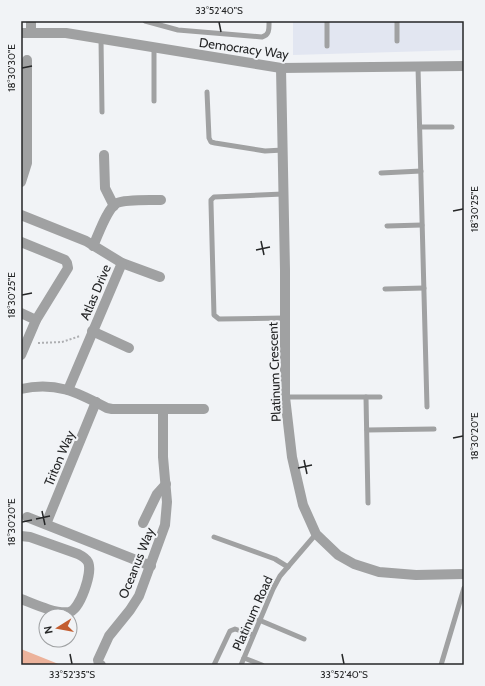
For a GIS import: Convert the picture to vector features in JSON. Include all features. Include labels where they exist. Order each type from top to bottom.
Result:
[{"type":"street","points":[[26,33],[31,21]]},
{"type":"street","name":"Democracy Way","points":[[26,33],[66,33],[281,68],[464,66]]},
{"type":"street","points":[[21,182],[27,163],[27,60]]},
{"type":"street","name":"Platinum Crescent","points":[[281,68],[285,397],[295,474],[303,505],[316,534],[338,555],[354,564],[379,572],[416,575],[464,574]]},
{"type":"street","points":[[104,155],[105,188],[114,206]]},
{"type":"street","points":[[93,246],[114,206],[123,202],[161,200]]},
{"type":"street","name":"Atlas Drive","points":[[21,215],[86,241],[122,263],[68,390]]},
{"type":"street","points":[[21,242],[65,260],[68,266],[36,320],[21,355]]},
{"type":"street","points":[[122,263],[160,277]]},
{"type":"street","points":[[21,313],[36,320]]},
{"type":"street","points":[[92,331],[129,348]]},
{"type":"street","points":[[21,389],[56,386],[112,409],[204,409]]},
{"type":"street","name":"Triton Way","points":[[46,524],[96,402]]},
{"type":"street","name":"Oceanus Way","points":[[102,665],[99,664],[98,660],[109,636],[139,596],[165,525],[167,512],[163,457],[163,410]]},
{"type":"street","name":"Oceanus Way","points":[[143,523],[157,494],[166,484]]},
{"type":"street","points":[[27,516],[151,566]]},
{"type":"street","points":[[21,536],[30,537],[78,554],[88,562],[89,568],[86,586],[77,606],[71,612],[61,612],[21,599]]},
{"type":"lane","points":[[144,21],[158,23],[178,30],[262,37],[269,31],[269,21]]},
{"type":"lane","points":[[327,46],[328,21]]},
{"type":"lane","points":[[397,21],[397,41]]},
{"type":"lane","points":[[101,39],[102,112]]},
{"type":"lane","points":[[154,47],[154,102]]},
{"type":"lane","points":[[418,67],[427,407]]},
{"type":"lane","points":[[207,92],[209,138],[211,142],[265,151],[283,150]]},
{"type":"lane","points":[[420,127],[452,127]]},
{"type":"lane","points":[[381,173],[421,171]]},
{"type":"lane","points":[[283,194],[214,197],[211,200],[211,203],[214,316],[220,319],[285,318]]},
{"type":"lane","points":[[387,226],[422,225]]},
{"type":"lane","points":[[385,289],[424,288]]},
{"type":"lane","points":[[285,397],[380,397]]},
{"type":"lane","points":[[366,397],[368,503]]},
{"type":"lane","points":[[367,430],[434,429]]},
{"type":"lane","name":"Platinum Road","points":[[241,665],[259,620],[280,576],[316,534]]},
{"type":"lane","points":[[214,536],[275,559],[288,566]]},
{"type":"lane","points":[[441,665],[464,588]]},
{"type":"lane","points":[[259,620],[304,639]]},
{"type":"lane","points":[[214,665],[230,631],[234,629],[253,635]]},
{"type":"lane","points":[[244,658],[262,665]]},
{"type":"path","points":[[26,344],[62,342],[92,331]]},
{"type":"shaded area","points":[[293,21],[464,21],[464,50],[293,55]]},
{"type":"shaded area","points":[[21,649],[61,665],[21,665]]}]
